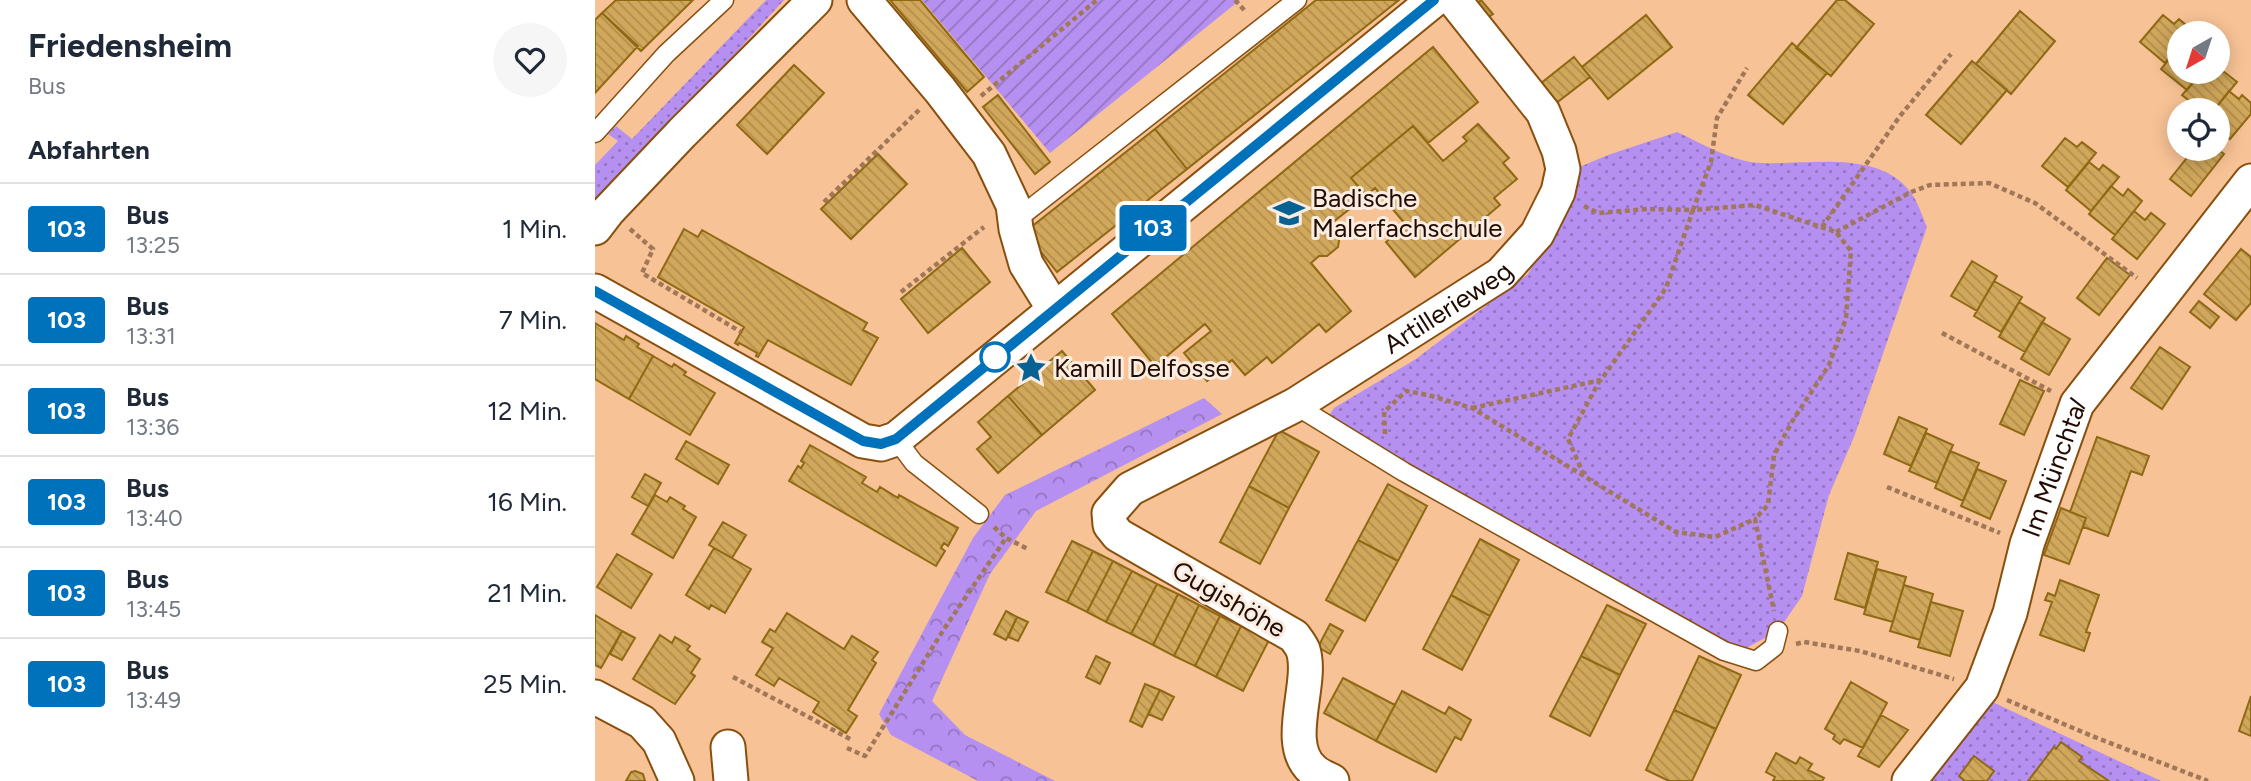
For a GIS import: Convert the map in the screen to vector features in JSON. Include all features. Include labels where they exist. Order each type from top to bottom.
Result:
[{"type":"street","points":[[601,220],[788,24],[815,0]]},
{"type":"street","points":[[864,0],[989,154],[1014,212],[1026,264],[1054,309]]},
{"type":"street","points":[[595,291],[863,441],[881,444],[896,439],[1434,0]]},
{"type":"street","name":"Artillerieweg","points":[[1109,513],[1130,488],[1295,405],[1500,274],[1537,234],[1558,192],[1563,169],[1559,151],[1543,112],[1454,0]]},
{"type":"street","name":"Im Münchtal","points":[[1909,781],[1982,688],[2010,613],[2027,544],[2077,404],[2251,181]]},
{"type":"street","name":"Gugishöhe","points":[[1109,513],[1110,525],[1118,534],[1294,636],[1303,649],[1305,666],[1299,727],[1300,748],[1311,769],[1332,781]]},
{"type":"street","points":[[595,696],[642,722],[659,741],[677,781]]},
{"type":"street","points":[[728,747],[731,781]]},
{"type":"lane","points":[[595,133],[666,54],[724,0]]},
{"type":"lane","points":[[1014,212],[1297,0]]},
{"type":"lane","points":[[1295,405],[1403,471],[1724,651],[1756,661],[1776,639]]},
{"type":"lane","points":[[896,439],[914,463],[979,514]]},
{"type":"path","points":[[824,202],[949,102],[1097,0]]},
{"type":"path","points":[[1822,227],[1900,116],[1951,54]]},
{"type":"path","points":[[1584,475],[1568,439],[1601,380],[1666,288],[1711,162],[1717,118],[1747,68]]},
{"type":"path","points":[[1836,232],[1911,192],[1930,185],[1989,183],[2035,203],[2160,295]]},
{"type":"path","points":[[1403,471],[1398,456],[1389,448],[1385,435],[1384,412],[1406,391],[1472,408],[1676,531],[1714,537],[1755,519],[1768,505],[1775,455],[1829,365],[1846,318],[1851,251],[1836,232],[1755,205],[1598,213]]},
{"type":"path","points":[[901,292],[1014,212]]},
{"type":"path","points":[[601,220],[653,249],[642,273],[741,332]]},
{"type":"path","points":[[1942,333],[2077,404]]},
{"type":"path","points":[[1472,408],[1601,380]]},
{"type":"path","points":[[1887,487],[2027,544]]},
{"type":"path","points":[[979,514],[1006,538],[1028,549]]},
{"type":"path","points":[[1755,519],[1776,639],[1860,651],[1982,688],[2092,736],[2208,781]]},
{"type":"path","points":[[847,748],[865,755],[944,629],[1006,538]]},
{"type":"path","points":[[733,677],[852,740]]},
{"type":"green space","points":[[766,0],[784,0],[595,207],[595,165],[618,141],[608,134],[616,126],[632,139]]},
{"type":"green space","points":[[922,0],[1240,0],[1050,153]]},
{"type":"green space","points":[[1677,132],[1741,160],[1781,163],[1843,162],[1881,170],[1898,179],[1911,193],[1927,227],[1854,437],[1829,495],[1802,596],[1778,631],[1748,647],[1728,645],[1327,419],[1334,408],[1416,359],[1528,274],[1558,220],[1570,171]]},
{"type":"green space","points":[[1204,398],[1222,414],[1036,511],[990,574],[932,701],[965,735],[1055,781],[978,781],[891,735],[879,714],[973,538],[1005,495]]},
{"type":"green space","points":[[1986,699],[2161,781],[1926,781]]},
{"type":"building","points":[[616,0],[693,0],[641,51],[602,13]]},
{"type":"building","points":[[890,0],[920,0],[984,77],[967,92]]},
{"type":"building","points":[[1316,0],[1399,0],[1187,169],[1155,129]]},
{"type":"building","points":[[1481,0],[1493,14],[1483,21],[1472,7]]},
{"type":"building","points":[[1837,0],[1845,0],[1874,24],[1831,76],[1796,48]]},
{"type":"building","points":[[2020,11],[2055,41],[2011,94],[1976,64]]},
{"type":"building","points":[[602,13],[638,46],[595,93],[595,20]]},
{"type":"building","points":[[1646,15],[1672,47],[1608,99],[1582,67]]},
{"type":"building","points":[[2163,15],[2170,21],[2167,21],[2165,63],[2140,42]]},
{"type":"building","points":[[1792,43],[1827,73],[1783,124],[1748,95]]},
{"type":"building","name":"Badische Malerfachschule","points":[[1433,47],[1478,102],[1428,143],[1413,126],[1351,178],[1366,196],[1332,223],[1340,234],[1338,247],[1327,256],[1319,256],[1311,263],[1351,311],[1326,332],[1319,324],[1272,363],[1267,357],[1245,375],[1232,360],[1207,381],[1184,353],[1211,331],[1205,324],[1155,366],[1112,314]]},
{"type":"building","points":[[1574,57],[1590,77],[1555,104],[1540,84]]},
{"type":"building","points":[[1972,61],[2007,90],[1961,144],[1926,115]]},
{"type":"building","points":[[2167,62],[2167,74],[2161,69]]},
{"type":"building","points":[[794,65],[824,93],[767,154],[737,125]]},
{"type":"building","points":[[2230,76],[2237,82],[2224,98],[2186,98],[2182,95],[2192,84],[2230,84]]},
{"type":"building","points":[[2180,84],[2192,84],[2187,90]]},
{"type":"building","points":[[2229,91],[2239,99],[2242,95],[2251,103],[2251,114],[2230,139],[2230,98],[2223,98]]},
{"type":"building","points":[[998,95],[1050,162],[1035,174],[983,107]]},
{"type":"building","points":[[1478,124],[1509,158],[1503,163],[1517,179],[1494,198],[1500,205],[1415,277],[1386,242],[1406,225],[1375,188],[1366,196],[1351,178],[1413,126],[1443,161],[1467,141],[1463,137]]},
{"type":"building","points":[[1155,129],[1187,169],[1057,272],[1025,232]]},
{"type":"building","points":[[2065,138],[2077,147],[2082,142],[2096,153],[2068,187],[2042,166]]},
{"type":"building","points":[[878,154],[907,184],[851,239],[821,209]]},
{"type":"building","points":[[2184,161],[2218,161],[2191,196],[2170,179]]},
{"type":"building","points":[[2089,162],[2099,170],[2103,165],[2119,177],[2091,211],[2066,190]]},
{"type":"building","points":[[2111,186],[2123,196],[2128,189],[2142,201],[2115,235],[2089,214]]},
{"type":"building","points":[[2134,211],[2145,220],[2151,213],[2165,224],[2137,259],[2112,239]]},
{"type":"building","points":[[684,229],[698,237],[702,230],[867,323],[863,330],[878,338],[851,385],[768,340],[758,357],[756,356],[757,353],[735,343],[744,327],[658,277]]},
{"type":"building","points":[[962,248],[990,282],[928,333],[901,299]]},
{"type":"building","points":[[2241,249],[2251,257],[2251,303],[2236,320],[2204,294]]},
{"type":"building","points":[[2107,258],[2130,275],[2099,315],[2077,298]]},
{"type":"building","points":[[1972,261],[1997,276],[1977,311],[1951,296]]},
{"type":"building","points":[[1994,281],[2022,297],[2001,332],[1974,316]]},
{"type":"building","points":[[2199,301],[2219,317],[2210,328],[2190,312]]},
{"type":"building","points":[[2019,302],[2045,318],[2025,352],[1999,337]]},
{"type":"building","points":[[2042,322],[2070,339],[2049,375],[2021,359]]},
{"type":"building","points":[[595,323],[624,340],[626,336],[639,344],[637,347],[653,356],[629,399],[595,379]]},
{"type":"building","points":[[2160,347],[2190,367],[2162,409],[2131,388]]},
{"type":"building","points":[[1062,351],[1095,390],[1042,435],[1008,396]]},
{"type":"building","points":[[653,356],[672,367],[674,364],[686,372],[684,375],[715,393],[690,435],[629,399]]},
{"type":"building","points":[[2020,380],[2044,391],[2024,435],[2000,424]]},
{"type":"building","points":[[1008,396],[1042,435],[998,473],[977,449],[991,437],[978,422]]},
{"type":"building","points":[[1899,417],[1927,429],[1911,466],[1884,454]]},
{"type":"building","points":[[1279,430],[1319,452],[1289,508],[1249,486]]},
{"type":"building","points":[[1926,433],[1953,445],[1937,483],[1909,471]]},
{"type":"building","points":[[2097,437],[2149,456],[2142,475],[2131,471],[2108,536],[2083,527],[2086,518],[2070,512]]},
{"type":"building","points":[[686,441],[729,465],[718,484],[676,459]]},
{"type":"building","points":[[810,445],[866,477],[862,483],[877,492],[880,487],[898,498],[899,495],[958,528],[948,546],[944,543],[941,548],[945,551],[936,566],[789,481],[798,466],[801,468],[804,463],[801,461]]},
{"type":"building","points":[[1950,451],[1979,463],[1963,501],[1935,488]]},
{"type":"building","points":[[1977,469],[2006,481],[1990,519],[1961,506]]},
{"type":"building","points":[[645,474],[661,483],[648,506],[632,497]]},
{"type":"building","points":[[1388,484],[1427,506],[1398,561],[1358,540]]},
{"type":"building","points":[[1249,486],[1289,508],[1260,564],[1220,542]]},
{"type":"building","points":[[655,495],[667,502],[670,497],[696,517],[673,558],[632,534]]},
{"type":"building","points":[[2061,508],[2086,518],[2069,564],[2044,555]]},
{"type":"building","points":[[723,522],[746,535],[732,558],[709,545]]},
{"type":"building","points":[[1480,539],[1519,560],[1490,616],[1451,595]]},
{"type":"building","points":[[1358,540],[1398,561],[1365,621],[1326,600]]},
{"type":"building","points":[[1072,541],[1093,551],[1067,602],[1046,592]]},
{"type":"building","points":[[714,548],[751,569],[725,613],[711,605],[709,609],[686,595]]},
{"type":"building","points":[[1093,551],[1113,561],[1087,612],[1067,602]]},
{"type":"building","points":[[1848,553],[1878,562],[1865,608],[1835,599]]},
{"type":"building","points":[[617,554],[652,574],[631,608],[597,587]]},
{"type":"building","points":[[1113,561],[1132,571],[1106,622],[1087,612]]},
{"type":"building","points":[[1877,569],[1906,577],[1893,622],[1864,614]]},
{"type":"building","points":[[1132,571],[1157,584],[1131,634],[1106,622]]},
{"type":"building","points":[[2060,580],[2099,595],[2086,632],[2090,633],[2084,651],[2040,635],[2052,602],[2045,600],[2048,593],[2055,596]]},
{"type":"building","points":[[1157,584],[1178,594],[1153,645],[1131,634]]},
{"type":"building","points":[[1904,585],[1933,594],[1920,640],[1890,631]]},
{"type":"building","points":[[1178,594],[1199,605],[1174,656],[1153,645]]},
{"type":"building","points":[[1451,595],[1490,616],[1462,670],[1423,649]]},
{"type":"building","points":[[1931,602],[1963,611],[1950,656],[1918,647]]},
{"type":"building","points":[[1199,605],[1220,616],[1195,666],[1174,656]]},
{"type":"building","points":[[1607,605],[1646,624],[1620,675],[1581,656]]},
{"type":"building","points":[[1006,611],[1017,617],[1006,640],[994,634]]},
{"type":"building","points":[[787,613],[844,649],[852,636],[878,652],[872,660],[876,663],[848,710],[857,716],[846,733],[813,712],[819,702],[779,678],[774,686],[756,675],[773,648],[762,642],[770,629],[775,632]]},
{"type":"building","points":[[595,615],[622,631],[601,668],[595,665]]},
{"type":"building","points":[[1220,616],[1241,626],[1216,677],[1195,666]]},
{"type":"building","points":[[1017,617],[1028,622],[1018,641],[1008,637]]},
{"type":"building","points":[[1330,624],[1343,631],[1330,654],[1318,647]]},
{"type":"building","points":[[1241,626],[1269,640],[1243,691],[1216,677]]},
{"type":"building","points":[[622,631],[635,638],[622,660],[610,654]]},
{"type":"building","points":[[660,635],[672,643],[675,637],[690,646],[687,650],[700,659],[691,673],[695,676],[675,704],[633,679]]},
{"type":"building","points":[[1096,656],[1110,663],[1100,684],[1086,677]]},
{"type":"building","points":[[1581,656],[1620,675],[1590,736],[1550,716]]},
{"type":"building","points":[[1699,656],[1741,675],[1716,729],[1674,710]]},
{"type":"building","points":[[1343,678],[1395,705],[1376,741],[1324,713]]},
{"type":"building","points":[[1851,682],[1887,703],[1863,748],[1844,739],[1840,744],[1833,739],[1835,735],[1825,729]]},
{"type":"building","points":[[1145,684],[1160,690],[1142,727],[1130,721]]},
{"type":"building","points":[[1160,690],[1174,697],[1162,720],[1148,714]]},
{"type":"building","points":[[1402,691],[1445,714],[1449,707],[1471,720],[1461,740],[1455,737],[1436,772],[1376,741]]},
{"type":"building","points":[[2251,696],[2251,736],[2239,731]]},
{"type":"building","points":[[1674,710],[1716,729],[1692,781],[1669,781],[1646,770]]},
{"type":"building","points":[[1881,715],[1908,730],[1879,767],[1858,756]]},
{"type":"building","points":[[2061,742],[2082,757],[2079,761],[2109,781],[2028,781],[2054,747],[2056,749]]},
{"type":"building","points":[[1776,753],[1796,764],[1800,757],[1812,764],[1808,770],[1824,778],[1822,781],[1773,781],[1775,777],[1766,772]]},
{"type":"building","points":[[1974,756],[1994,771],[1987,781],[1965,781],[1959,776]]},
{"type":"building","points":[[631,772],[643,774],[645,781],[626,781]]},
{"type":"bus line","name":"103","points":[[595,291],[863,441],[881,444],[896,439],[1434,0]]},
{"type":"place","name":"Badische Malerfachschule","points":[[1289,213]]},
{"type":"place","name":"Kamill Delfosse","points":[[1031,368]]}]
